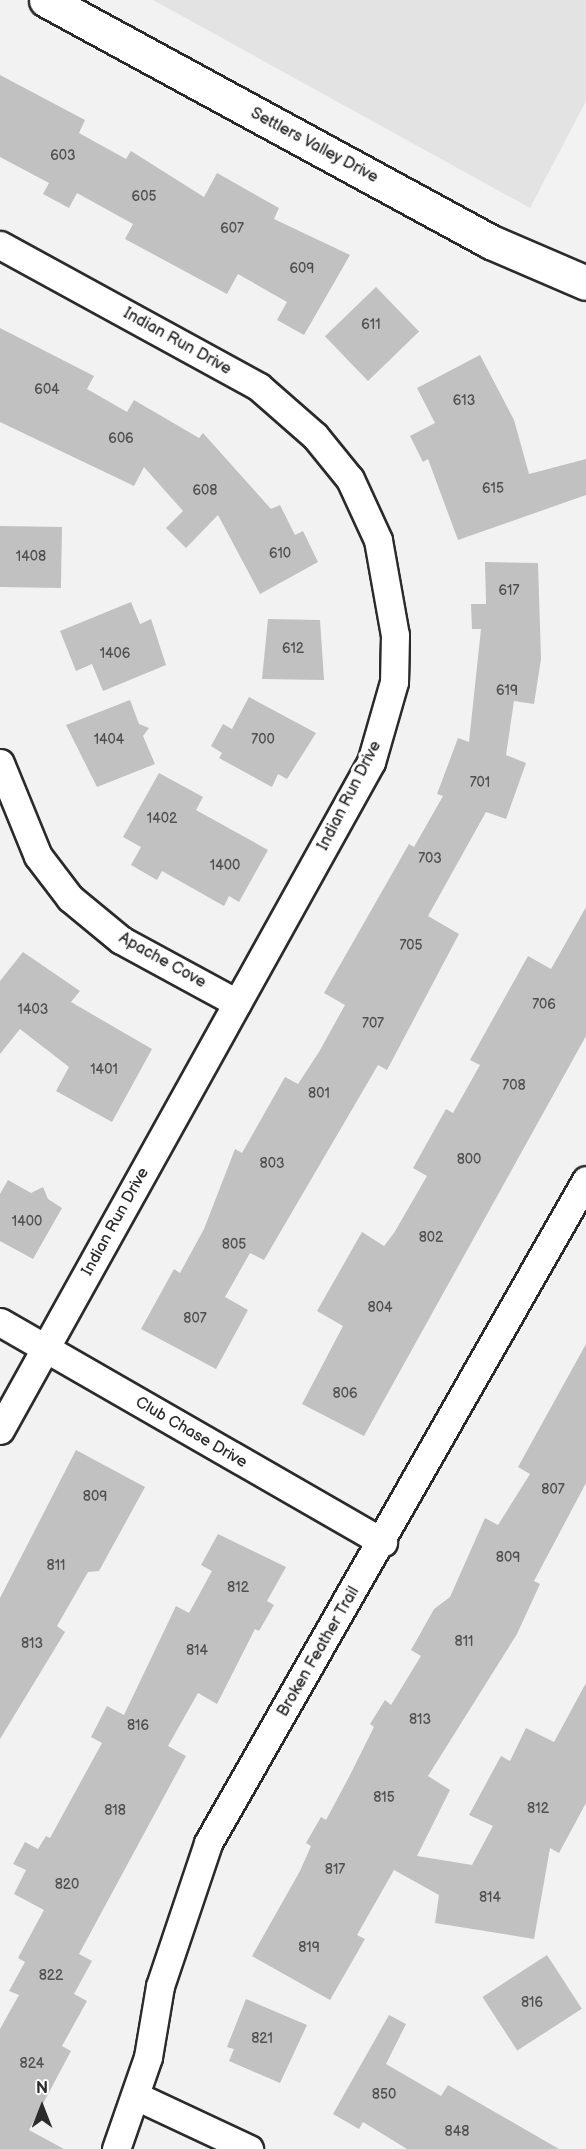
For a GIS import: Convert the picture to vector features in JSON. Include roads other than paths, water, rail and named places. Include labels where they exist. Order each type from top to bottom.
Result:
[{"type":"street","name":"Settlers Valley Drive","points":[[46,0],[491,242],[586,283]]},
{"type":"street","name":"Indian Run Drive","points":[[0,245],[259,387],[315,436],[350,479],[378,540],[395,635],[394,682],[385,724],[371,762],[0,1430]]},
{"type":"street","name":"Apache Cove","points":[[0,763],[38,856],[70,898],[121,940],[237,1003]]},
{"type":"street","name":"Broken Feather Trail","points":[[116,2149],[136,2096],[160,1986],[208,1843],[383,1542],[586,1180]]},
{"type":"street","name":"Club Chase Drive","points":[[0,1322],[383,1542]]},
{"type":"street","points":[[136,2096],[249,2149]]}]
